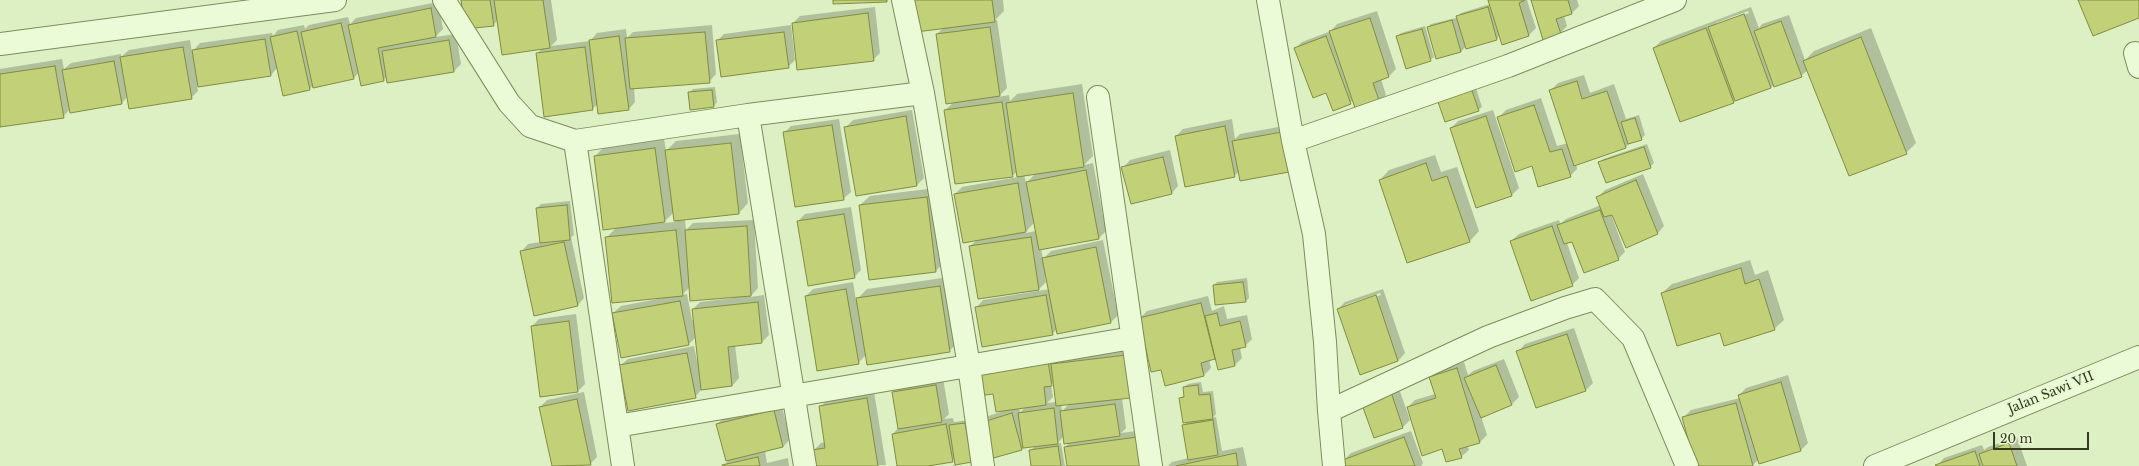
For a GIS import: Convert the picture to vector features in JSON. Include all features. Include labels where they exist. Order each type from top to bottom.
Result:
[{"type":"street","points":[[0,44],[335,0]]},
{"type":"street","points":[[444,0],[509,103],[530,126],[575,141],[748,115],[923,93]]},
{"type":"street","points":[[903,0],[923,93],[969,366],[983,466]]},
{"type":"street","points":[[1268,0],[1293,142],[1314,234],[1325,342],[1334,466]]},
{"type":"street","points":[[1293,142],[1508,66],[1675,0]]},
{"type":"street","points":[[1098,97],[1132,338],[1152,466]]},
{"type":"street","points":[[748,115],[805,466]]},
{"type":"street","points":[[575,141],[623,466]]},
{"type":"street","points":[[1329,412],[1488,337],[1566,308],[1595,299],[1633,338],[1687,466]]},
{"type":"street","points":[[617,426],[1132,338]]},
{"type":"street","name":"Jalan Sawi VII","points":[[1875,466],[2139,358]]},
{"type":"building","points":[[461,0],[490,0],[494,26],[465,29]]},
{"type":"building","points":[[494,0],[543,0],[550,48],[502,55]]},
{"type":"building","points":[[833,0],[887,0],[887,2],[833,4]]},
{"type":"building","points":[[912,0],[992,0],[995,22],[916,32]]},
{"type":"building","points":[[1488,0],[1525,0],[1519,3],[1529,36],[1502,45]]},
{"type":"building","points":[[1531,0],[1568,0],[1572,14],[1556,19],[1561,34],[1543,40]]},
{"type":"building","points":[[2078,0],[2139,0],[2139,18],[2093,36]]},
{"type":"building","points":[[1488,7],[1497,40],[1466,49],[1456,16]]},
{"type":"building","points":[[431,8],[436,37],[378,48],[384,81],[361,86],[348,25]]},
{"type":"building","points":[[868,13],[874,61],[797,70],[792,23]]},
{"type":"building","points":[[1744,14],[1771,88],[1735,101],[1708,27]]},
{"type":"building","points":[[1370,18],[1389,77],[1373,83],[1380,103],[1356,111],[1329,31]]},
{"type":"building","points":[[1452,20],[1461,52],[1436,59],[1427,27]]},
{"type":"building","points":[[1781,21],[1802,77],[1774,87],[1754,31]]},
{"type":"building","points":[[341,23],[354,79],[313,88],[301,32]]},
{"type":"building","points":[[990,27],[1000,96],[946,104],[936,34]]},
{"type":"building","points":[[1706,28],[1734,103],[1680,122],[1653,48]]},
{"type":"building","points":[[1422,29],[1431,61],[1406,69],[1396,36]]},
{"type":"building","points":[[297,31],[310,90],[283,96],[270,37]]},
{"type":"building","points":[[705,32],[710,83],[630,89],[625,38]]},
{"type":"building","points":[[784,32],[789,68],[721,77],[716,40]]},
{"type":"building","points":[[619,36],[629,110],[598,114],[589,40]]},
{"type":"building","points":[[1326,36],[1351,104],[1333,111],[1326,93],[1313,98],[1294,48]]},
{"type":"building","points":[[1861,37],[1907,154],[1849,176],[1803,61]]},
{"type":"building","points":[[265,39],[271,76],[198,87],[192,50]]},
{"type":"building","points":[[449,40],[454,72],[387,83],[382,51]]},
{"type":"building","points":[[183,47],[192,99],[129,109],[120,57]]},
{"type":"building","points":[[585,47],[593,110],[544,117],[536,53]]},
{"type":"building","points":[[114,61],[122,104],[70,113],[62,70]]},
{"type":"building","points":[[55,66],[64,118],[0,127],[0,74]]},
{"type":"building","points":[[1577,81],[1582,99],[1607,91],[1626,148],[1574,166],[1549,90]]},
{"type":"building","points":[[1471,88],[1479,111],[1445,122],[1437,99]]},
{"type":"building","points":[[712,90],[714,107],[690,110],[688,92]]},
{"type":"building","points":[[1073,93],[1084,167],[1017,177],[1006,103]]},
{"type":"building","points":[[1002,102],[1013,177],[955,184],[944,110]]},
{"type":"building","points":[[1534,105],[1550,152],[1562,149],[1571,177],[1538,187],[1532,166],[1515,172],[1497,117]]},
{"type":"building","points":[[906,116],[917,186],[856,196],[844,127]]},
{"type":"building","points":[[1486,116],[1512,196],[1476,208],[1450,128]]},
{"type":"building","points":[[1635,118],[1642,140],[1628,144],[1621,122]]},
{"type":"building","points":[[832,125],[844,200],[795,207],[783,132]]},
{"type":"building","points":[[1225,126],[1235,177],[1185,187],[1175,136]]},
{"type":"building","points":[[1282,132],[1289,172],[1240,181],[1232,141]]},
{"type":"building","points":[[731,143],[739,214],[674,221],[665,150]]},
{"type":"building","points":[[1644,147],[1651,168],[1606,183],[1598,162]]},
{"type":"building","points":[[655,148],[665,222],[603,230],[594,156]]},
{"type":"building","points":[[1163,157],[1172,194],[1131,204],[1121,167]]},
{"type":"building","points":[[1426,163],[1432,181],[1447,176],[1470,242],[1407,263],[1379,180]]},
{"type":"building","points":[[1086,170],[1099,239],[1039,250],[1026,182]]},
{"type":"building","points":[[1636,180],[1658,234],[1626,248],[1612,215],[1604,217],[1596,197]]},
{"type":"building","points":[[1018,183],[1026,232],[963,243],[954,194]]},
{"type":"building","points":[[927,197],[936,272],[869,280],[859,205]]},
{"type":"building","points":[[567,205],[570,240],[540,243],[536,208]]},
{"type":"building","points":[[1600,210],[1619,260],[1584,273],[1572,242],[1564,244],[1557,225]]},
{"type":"building","points":[[844,214],[855,278],[808,286],[797,221]]},
{"type":"building","points":[[747,226],[751,296],[690,301],[685,230]]},
{"type":"building","points":[[1552,226],[1573,286],[1531,301],[1510,241]]},
{"type":"building","points":[[676,230],[683,296],[612,303],[605,237]]},
{"type":"building","points":[[1031,237],[1039,290],[978,299],[969,246]]},
{"type":"building","points":[[564,242],[578,306],[534,316],[520,251]]},
{"type":"building","points":[[1096,247],[1111,323],[1057,334],[1042,258]]},
{"type":"building","points":[[1741,268],[1745,284],[1759,279],[1775,330],[1724,346],[1720,333],[1677,346],[1661,293]]},
{"type":"building","points":[[1243,282],[1246,302],[1215,305],[1213,285]]},
{"type":"building","points":[[940,286],[950,352],[867,365],[856,298]]},
{"type":"building","points":[[846,289],[859,364],[817,371],[805,296]]},
{"type":"building","points":[[1046,295],[1053,335],[982,347],[975,307]]},
{"type":"building","points":[[1376,295],[1398,361],[1360,375],[1337,309]]},
{"type":"building","points":[[680,301],[689,345],[621,358],[612,313]]},
{"type":"building","points":[[758,302],[762,343],[728,347],[732,386],[701,390],[692,309]]},
{"type":"building","points":[[1201,303],[1215,359],[1201,363],[1204,376],[1165,386],[1161,370],[1151,372],[1139,318]]},
{"type":"building","points":[[1217,313],[1220,326],[1240,321],[1246,347],[1232,350],[1235,366],[1218,370],[1205,316]]},
{"type":"building","points":[[569,321],[578,392],[540,397],[531,326]]},
{"type":"building","points":[[1567,334],[1586,391],[1536,408],[1516,351]]},
{"type":"building","points":[[687,353],[696,398],[628,411],[619,365]]},
{"type":"building","points":[[1047,355],[1052,386],[1044,387],[1046,405],[996,412],[993,394],[978,396],[974,365]]},
{"type":"building","points":[[1126,355],[1131,398],[1056,406],[1051,364]]},
{"type":"building","points":[[1496,365],[1512,405],[1481,418],[1464,378]]},
{"type":"building","points":[[1457,368],[1480,443],[1459,449],[1462,458],[1446,462],[1442,449],[1422,456],[1407,407],[1436,398],[1429,377]]},
{"type":"building","points":[[1781,382],[1801,451],[1759,464],[1738,395]]},
{"type":"building","points":[[936,385],[942,422],[898,429],[892,392]]},
{"type":"building","points":[[1198,385],[1199,395],[1210,394],[1213,419],[1183,423],[1179,398],[1184,397],[1183,387]]},
{"type":"building","points":[[1391,392],[1403,428],[1374,438],[1361,402]]},
{"type":"building","points":[[867,398],[878,466],[815,466],[812,450],[825,448],[819,406]]},
{"type":"building","points":[[577,399],[591,465],[552,466],[539,407]]},
{"type":"building","points":[[1736,403],[1753,466],[1695,466],[1682,417]]},
{"type":"building","points":[[1115,404],[1120,436],[1064,444],[1060,411]]},
{"type":"building","points":[[1054,408],[1058,444],[1023,448],[1018,413]]},
{"type":"building","points":[[774,410],[783,447],[726,461],[716,424]]},
{"type":"building","points":[[1012,413],[1022,450],[990,459],[980,423]]},
{"type":"building","points":[[1213,420],[1218,455],[1188,460],[1182,425]]},
{"type":"building","points":[[965,423],[972,462],[955,465],[949,425]]},
{"type":"building","points":[[946,424],[953,462],[928,466],[897,466],[892,434]]},
{"type":"building","points":[[1137,437],[1141,466],[1067,466],[1064,447]]},
{"type":"building","points":[[1404,437],[1415,466],[1345,466],[1343,460]]},
{"type":"building","points":[[2009,443],[2017,466],[1983,466],[1979,454]]},
{"type":"building","points":[[1058,446],[1061,466],[1031,466],[1029,450]]},
{"type":"building","points":[[1975,451],[1980,466],[1935,465]]},
{"type":"building","points":[[1236,453],[1238,466],[1176,466]]},
{"type":"building","points":[[758,457],[760,466],[722,466],[722,465]]}]
